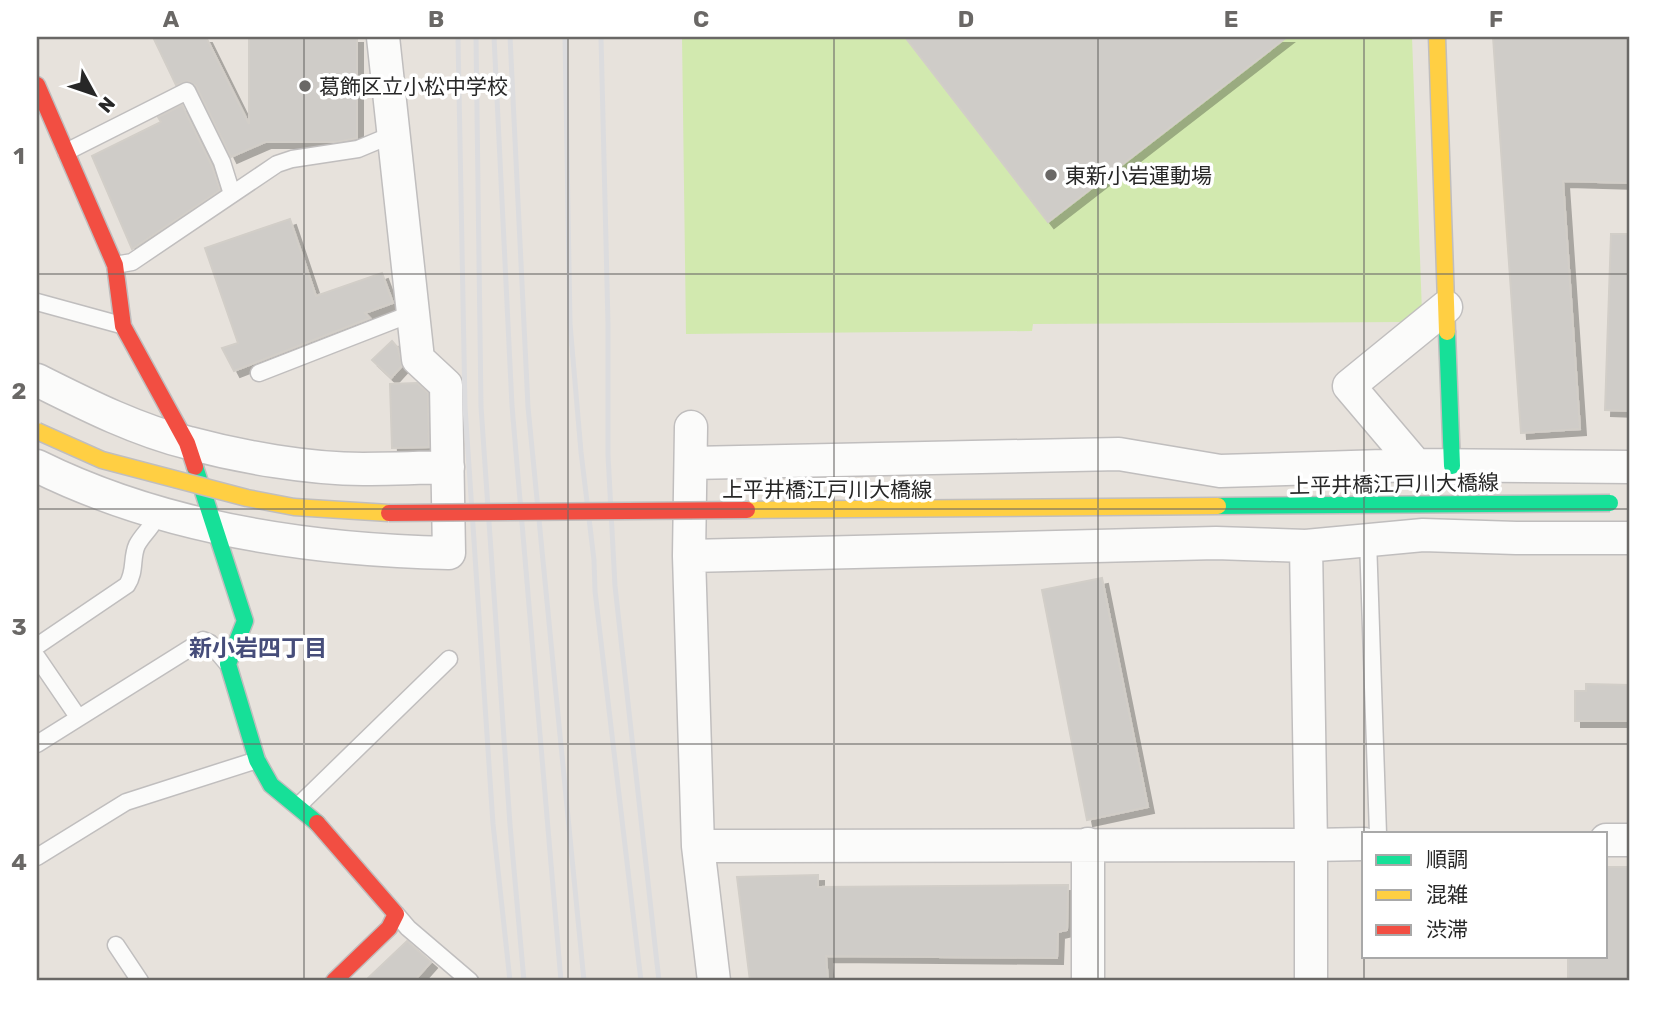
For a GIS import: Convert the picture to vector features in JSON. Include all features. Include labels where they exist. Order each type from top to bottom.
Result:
[{"type":"street","points":[[37,466],[105,495],[213,526],[272,538],[334,546],[449,553],[446,385],[418,359],[383,37]]},
{"type":"street","points":[[1437,37],[1452,466]]},
{"type":"street","points":[[37,85],[115,265],[123,326],[187,443],[245,621],[228,664],[257,760],[271,785],[322,827],[396,914],[389,928],[334,981]]},
{"type":"street","points":[[1416,465],[1349,386],[1446,307]]},
{"type":"street","points":[[37,380],[122,420],[187,443],[273,460],[348,468],[448,467]]},
{"type":"street","points":[[691,427],[689,556],[698,846],[714,981]]},
{"type":"street","name":"上平井橋江戸川大橋線","points":[[37,431],[103,460],[165,478],[294,507],[355,512],[1630,503]]},
{"type":"street","points":[[691,463],[1119,454],[1220,471],[1416,465],[1630,467]]},
{"type":"street","points":[[1216,543],[1220,471]]},
{"type":"street","points":[[689,556],[1216,543],[1306,546],[1423,535],[1630,538]]},
{"type":"street","points":[[1306,546],[1311,981]]},
{"type":"street","points":[[1608,840],[1630,840]]},
{"type":"street","points":[[1088,844],[1088,981]]},
{"type":"street","points":[[698,846],[1362,844]]},
{"type":"lane","points":[[66,152],[187,91],[222,162],[232,194]]},
{"type":"lane","points":[[115,265],[132,262],[277,164],[292,159],[358,149],[394,134]]},
{"type":"lane","points":[[37,302],[123,326]]},
{"type":"lane","points":[[259,373],[413,313]]},
{"type":"lane","points":[[37,646],[127,585],[133,575],[136,547],[157,520],[158,510]]},
{"type":"lane","points":[[1368,540],[1378,832]]},
{"type":"lane","points":[[37,744],[203,640],[228,664]]},
{"type":"lane","points":[[37,657],[78,717]]},
{"type":"lane","points":[[298,806],[449,659]]},
{"type":"lane","points":[[37,857],[126,802],[257,760]]},
{"type":"lane","points":[[396,914],[408,928],[470,981]]},
{"type":"lane","points":[[116,944],[140,981]]},
{"type":"green space","name":"東新小岩運動場","points":[[682,37],[1412,37],[1422,313],[1406,322],[1033,324],[1032,331],[686,334]]},
{"type":"building","name":"葛飾区立小松中学校","points":[[153,37],[206,37],[249,124],[249,37],[357,37],[357,138],[337,142],[265,142],[231,157],[196,86],[188,81],[176,85]]},
{"type":"building","points":[[905,37],[1287,37],[1048,222]]},
{"type":"building","points":[[1493,37],[1630,37],[1630,183],[1563,181],[1580,429],[1521,433]]},
{"type":"building","points":[[182,105],[212,166],[220,190],[132,249],[92,156],[161,122],[158,117]]},
{"type":"building","points":[[290,219],[316,296],[382,273],[393,303],[365,313],[370,318],[234,371],[222,348],[238,343],[205,248]]},
{"type":"building","points":[[1611,234],[1630,234],[1630,411],[1605,410]]},
{"type":"building","points":[[392,341],[398,348],[402,366],[391,378],[372,360]]},
{"type":"building","points":[[417,383],[428,393],[429,447],[392,448],[390,384]]},
{"type":"building","points":[[1102,578],[1148,807],[1087,820],[1042,590]]},
{"type":"building","points":[[1586,684],[1630,685],[1630,721],[1575,721],[1575,691],[1586,691]]},
{"type":"building","points":[[1608,867],[1630,867],[1630,981],[1568,981],[1568,958],[1608,958]]},
{"type":"building","points":[[818,875],[818,887],[1068,885],[1067,930],[1058,932],[1057,958],[826,956],[828,981],[750,981],[737,877]]},
{"type":"building","points":[[407,941],[431,962],[414,981],[365,981]]},
{"type":"railway","points":[[458,37],[465,407],[493,824],[510,981]]},
{"type":"railway","points":[[476,37],[481,407],[510,825],[524,981]]},
{"type":"railway","points":[[494,37],[512,406],[561,981]]},
{"type":"railway","points":[[510,37],[528,407],[584,981]]},
{"type":"railway","points":[[565,37],[570,324],[595,591],[641,981]]},
{"type":"railway","points":[[601,37],[608,324],[608,455],[615,586],[659,981]]},
{"type":"traffic: fast","points":[[1447,332],[1452,466]]},
{"type":"traffic: fast","points":[[195,467],[245,621],[228,664],[257,760],[271,785],[317,823]]},
{"type":"traffic: fast","points":[[1218,506],[1610,503]]},
{"type":"traffic: slow","points":[[1437,37],[1447,332]]},
{"type":"traffic: slow","points":[[37,431],[102,460],[247,498],[294,507],[389,513]]},
{"type":"traffic: slow","points":[[747,510],[1218,506]]},
{"type":"traffic: jam","points":[[37,85],[115,265],[123,326],[187,443],[195,467]]},
{"type":"traffic: jam","points":[[389,513],[747,510]]},
{"type":"traffic: jam","points":[[317,823],[396,914],[389,928],[334,981]]},
{"type":"place","name":"葛飾区立小松中学校","points":[[305,86]]},
{"type":"place","name":"東新小岩運動場","points":[[1051,175]]},
{"type":"district","name":"新小岩四丁目","points":[[258,648]]}]
